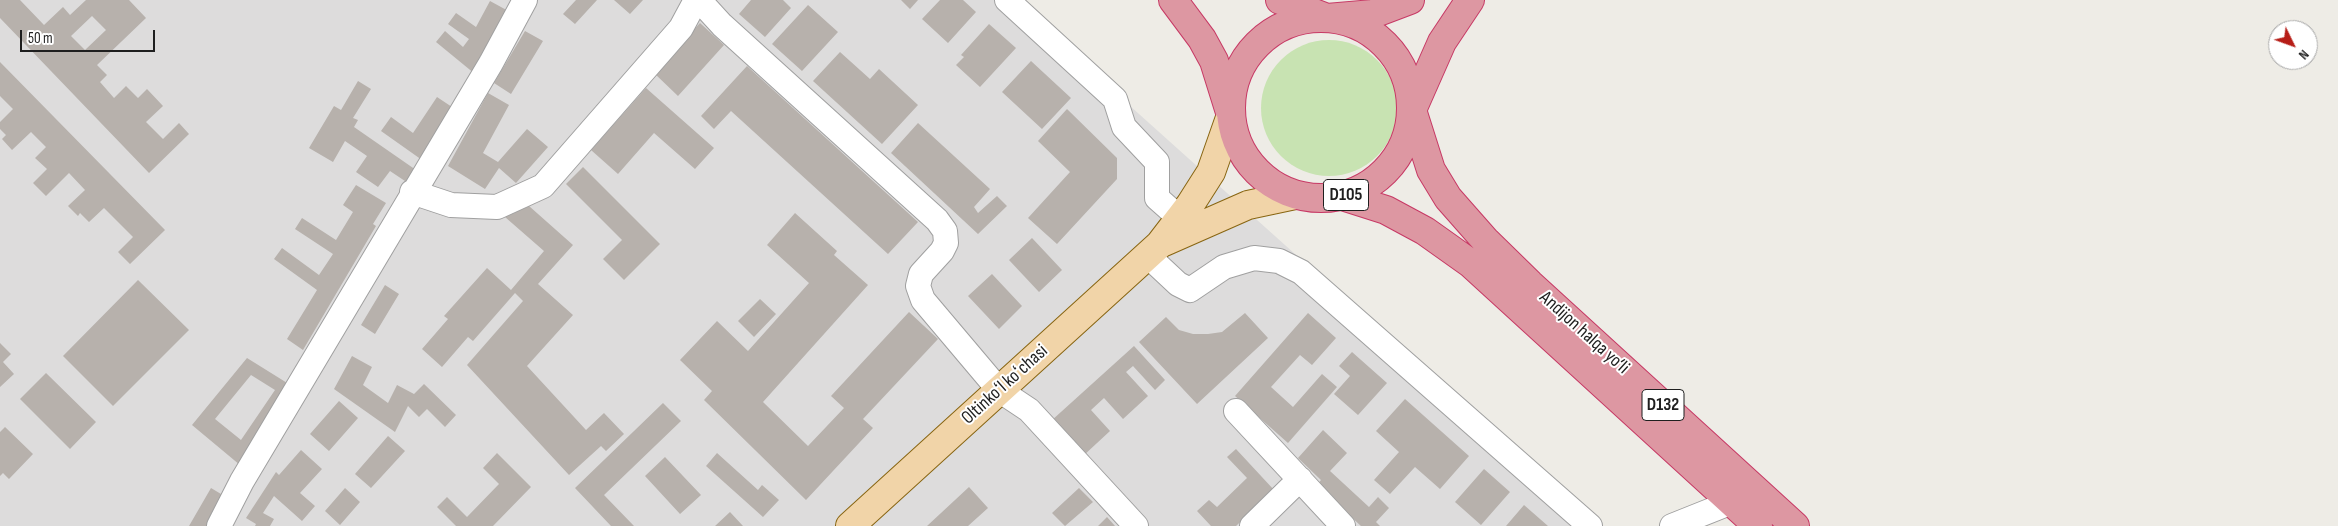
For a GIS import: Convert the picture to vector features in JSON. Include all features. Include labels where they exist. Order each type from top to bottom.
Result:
[{"type":"highway","name":"D105","points":[[1173,0],[1202,39],[1214,61],[1237,141],[1250,164],[1270,183],[1295,195],[1318,199],[1342,196],[1369,185],[1392,165],[1406,139],[1412,110],[1442,42],[1470,0]]},
{"type":"highway","name":"D105","points":[[1280,0],[1328,18],[1355,24],[1378,38],[1397,58],[1409,83],[1412,110]]},
{"type":"highway","name":"D105","points":[[1231,115],[1234,84],[1247,56],[1269,34],[1297,21],[1373,14],[1410,0]]},
{"type":"highway","name":"Andijon halqa yo‘li","points":[[1412,110],[1431,170],[1448,198],[1485,240],[1530,284],[1795,526]]},
{"type":"highway","name":"Andijon halqa yo‘li","points":[[1342,196],[1386,210],[1425,232],[1470,263],[1758,526]]},
{"type":"main road","name":"Oltinkoʻl koʻchasi","points":[[850,526],[1153,249],[1186,224],[1211,172],[1231,115]]},
{"type":"main road","points":[[1186,224],[1295,195]]},
{"type":"street","points":[[219,526],[242,482],[412,192],[491,62],[525,0]]},
{"type":"street","points":[[412,192],[451,205],[497,207],[542,186],[681,28],[697,0],[722,25],[937,220],[945,231],[946,243],[942,251],[921,274],[918,286],[919,293],[999,390],[1029,410],[1136,526]]},
{"type":"street","points":[[1007,0],[1115,99],[1124,127],[1157,162],[1157,198],[1186,224]]},
{"type":"street","points":[[1153,249],[1178,284],[1190,290],[1224,267],[1254,258],[1279,261],[1301,272],[1590,526]]},
{"type":"street","points":[[1236,410],[1343,526]]},
{"type":"street","points":[[1252,526],[1300,479]]},
{"type":"street","points":[[1672,526],[1732,502]]},
{"type":"shaded area","points":[[0,0],[1012,0],[1598,526],[0,526]]},
{"type":"green space","points":[[1329,40],[1355,45],[1377,60],[1392,82],[1397,108],[1392,134],[1377,156],[1355,171],[1329,176],[1303,171],[1281,156],[1266,134],[1261,108],[1266,82],[1281,60],[1303,45]]},
{"type":"building","points":[[0,0],[20,0],[44,25],[63,7],[70,15],[86,0],[129,0],[146,18],[97,65],[107,75],[100,82],[114,98],[126,86],[138,98],[147,89],[163,106],[146,122],[163,139],[179,123],[189,134],[149,173],[0,18]],"holes":[[[92,16],[106,30],[85,50],[71,36]]]},
{"type":"building","points":[[576,0],[597,0],[575,24],[563,14]]},
{"type":"building","points":[[614,0],[643,0],[630,14]]},
{"type":"building","points":[[751,0],[783,0],[791,8],[765,37],[739,14]]},
{"type":"building","points":[[901,0],[918,0],[910,9]]},
{"type":"building","points":[[940,0],[963,0],[976,12],[948,43],[922,19]]},
{"type":"building","points":[[490,1],[512,13],[475,74],[436,42],[445,31],[463,47],[469,39],[448,24],[456,13],[476,27]]},
{"type":"building","points":[[808,5],[838,32],[802,71],[772,44]]},
{"type":"building","points":[[700,23],[724,45],[678,96],[654,73]]},
{"type":"building","points":[[989,24],[1016,48],[980,87],[956,65],[964,57],[961,55]]},
{"type":"building","points":[[525,31],[543,41],[511,94],[494,83]]},
{"type":"building","points":[[840,52],[870,79],[879,69],[918,105],[882,144],[813,81]]},
{"type":"building","points":[[1031,61],[1071,98],[1042,129],[1002,92]]},
{"type":"building","points":[[0,62],[165,230],[130,264],[118,252],[133,237],[104,208],[89,222],[80,213],[78,216],[68,206],[85,190],[69,173],[46,196],[33,183],[47,169],[35,158],[46,147],[31,132],[12,150],[2,139],[6,135],[0,129],[0,122],[13,109],[0,96]]},
{"type":"building","points":[[747,66],[918,222],[888,254],[731,111],[714,129],[701,116]]},
{"type":"building","points":[[358,81],[371,89],[353,118],[358,120],[354,127],[416,170],[408,183],[390,171],[378,187],[356,172],[367,156],[345,141],[333,162],[309,148],[334,106],[341,110]]},
{"type":"building","points":[[646,88],[714,148],[695,169],[654,133],[618,174],[591,150]]},
{"type":"building","points":[[488,93],[509,105],[483,153],[498,162],[527,129],[548,147],[516,183],[499,168],[485,189],[448,166]]},
{"type":"building","points":[[437,97],[455,109],[422,160],[381,131],[391,117],[413,133]]},
{"type":"building","points":[[1067,109],[1117,158],[1117,179],[1057,244],[1028,218],[1070,172],[1038,141]]},
{"type":"building","points":[[918,123],[990,189],[974,207],[978,213],[997,196],[1007,206],[978,234],[891,153]]},
{"type":"building","points":[[583,167],[660,244],[624,280],[603,259],[622,240],[566,184]]},
{"type":"building","points":[[356,185],[386,203],[373,224],[376,226],[303,350],[287,339],[317,290],[274,259],[282,248],[319,275],[333,254],[295,229],[302,218],[336,240],[353,212],[343,205]]},
{"type":"building","points":[[529,206],[573,245],[538,284],[573,315],[527,366],[586,430],[604,413],[624,434],[606,451],[601,446],[569,475],[467,365],[523,301],[515,293],[473,341],[468,337],[442,367],[422,349],[448,319],[444,316],[487,268],[511,290],[544,251],[505,217]]},
{"type":"building","points":[[795,213],[837,251],[834,255],[868,285],[763,402],[808,446],[844,408],[831,396],[909,312],[938,339],[863,419],[873,428],[806,500],[704,400],[712,391],[680,360],[717,321],[748,351],[809,283],[767,245]]},
{"type":"building","points":[[1032,238],[1062,270],[1039,292],[1009,260]]},
{"type":"building","points":[[992,274],[1022,306],[999,329],[968,296]]},
{"type":"building","points":[[138,280],[189,330],[113,406],[63,356]]},
{"type":"building","points":[[385,285],[399,294],[375,334],[361,325]]},
{"type":"building","points":[[760,299],[776,314],[754,337],[738,321]]},
{"type":"building","points":[[1245,313],[1268,338],[1197,404],[1139,342],[1166,317],[1179,330],[1193,334],[1208,334],[1222,332]]},
{"type":"building","points":[[1308,313],[1336,338],[1312,365],[1300,355],[1271,387],[1293,407],[1322,374],[1337,387],[1288,443],[1235,396]]},
{"type":"building","points":[[0,343],[11,354],[3,362],[14,374],[0,387]]},
{"type":"building","points":[[1134,346],[1165,380],[1155,390],[1133,366],[1126,372],[1148,396],[1123,419],[1104,398],[1091,410],[1110,431],[1083,456],[1051,421]]},
{"type":"building","points":[[1352,352],[1387,383],[1358,415],[1334,394],[1350,376],[1339,366]]},
{"type":"building","points":[[352,356],[372,367],[363,385],[388,403],[397,385],[414,394],[424,384],[456,415],[445,427],[427,409],[419,417],[408,406],[395,432],[334,389]]},
{"type":"building","points":[[247,358],[292,386],[240,465],[192,425]],"holes":[[[251,375],[275,390],[241,440],[215,419]]]},
{"type":"building","points":[[46,373],[96,422],[70,449],[20,399]]},
{"type":"building","points":[[1405,399],[1469,456],[1440,489],[1415,467],[1390,494],[1374,480],[1399,452],[1376,431]]},
{"type":"building","points":[[339,401],[358,418],[329,451],[310,434]]},
{"type":"building","points":[[663,403],[681,421],[604,495],[634,526],[611,526],[575,488]]},
{"type":"building","points":[[5,427],[33,454],[9,479],[3,473],[0,476],[0,432]]},
{"type":"building","points":[[1323,430],[1347,453],[1330,471],[1369,507],[1378,497],[1389,508],[1376,522],[1380,526],[1361,526],[1317,485],[1321,480],[1298,458]]},
{"type":"building","points":[[388,436],[405,451],[371,488],[355,474]]},
{"type":"building","points":[[1236,449],[1274,490],[1236,526],[1211,526],[1197,511],[1209,500],[1217,507],[1247,478],[1227,457]]},
{"type":"building","points":[[301,450],[322,469],[300,493],[315,506],[302,521],[274,496],[263,513],[274,519],[270,526],[255,526],[256,524],[246,518],[276,472],[279,475]]},
{"type":"building","points":[[497,453],[531,487],[493,526],[456,526],[437,507],[447,497],[467,517],[499,484],[483,468]]},
{"type":"building","points":[[717,453],[758,490],[762,485],[779,500],[763,517],[706,466]]},
{"type":"building","points":[[665,457],[701,495],[680,514],[645,476]]},
{"type":"building","points":[[1484,469],[1510,492],[1481,525],[1455,502]]},
{"type":"building","points":[[969,487],[988,508],[968,526],[927,526]]},
{"type":"building","points":[[211,488],[226,497],[209,526],[189,526]]},
{"type":"building","points":[[345,488],[360,502],[340,525],[325,511]]},
{"type":"building","points":[[1079,488],[1093,502],[1065,526],[1052,513]]},
{"type":"building","points":[[1524,505],[1548,526],[1506,526]]},
{"type":"building","points":[[730,512],[743,526],[715,526]]},
{"type":"building","points":[[1107,517],[1115,526],[1098,526]]}]
